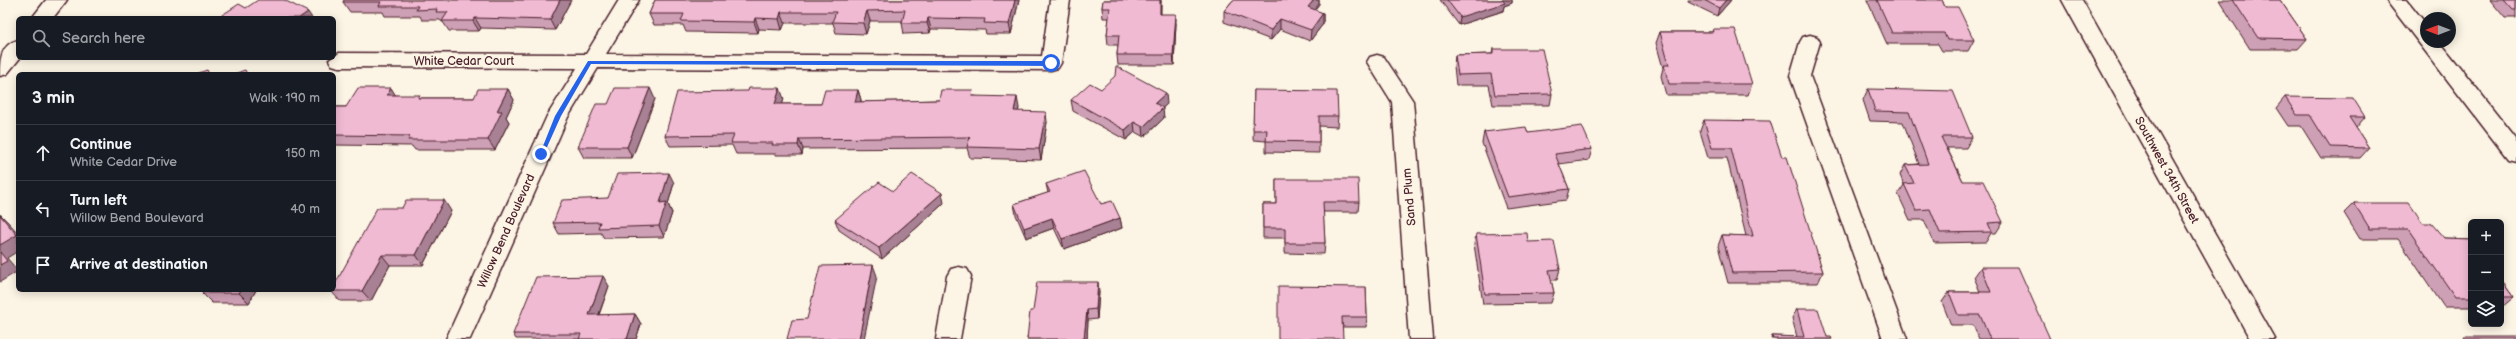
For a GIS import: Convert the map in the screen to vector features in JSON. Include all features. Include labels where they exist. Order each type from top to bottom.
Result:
[{"type":"street","points":[[44,16],[57,0]]},
{"type":"street","name":"Willow Bend Boulevard","points":[[458,339],[558,116],[629,0]]},
{"type":"street","name":"White Cedar Court","points":[[339,60],[1051,63],[1060,0]]},
{"type":"street","name":"Southwest 34th Street","points":[[2072,0],[2263,339]]},
{"type":"street","points":[[2396,0],[2420,30]]},
{"type":"street","points":[[1810,42],[1800,76],[1895,339]]},
{"type":"street","points":[[2434,48],[2516,153]]},
{"type":"street","points":[[0,69],[16,49]]},
{"type":"street","name":"Sand Plum","points":[[1376,62],[1402,101],[1420,339]]},
{"type":"street","points":[[948,339],[959,276]]},
{"type":"building","points":[[258,0],[284,0],[308,12],[302,16],[221,16],[239,4],[246,8]]},
{"type":"building","points":[[344,0],[560,0],[550,20],[475,18],[473,21],[442,21],[448,12],[436,12],[437,9],[416,10],[418,6],[379,6],[381,2],[343,2]]},
{"type":"building","points":[[655,0],[1015,0],[1009,24],[984,23],[985,19],[928,18],[927,23],[902,23],[905,10],[867,11],[863,23],[832,22],[836,12],[781,12],[779,19],[755,18],[754,22],[681,21],[684,14],[649,14]]},
{"type":"building","points":[[1103,0],[1160,0],[1160,14],[1176,14],[1173,55],[1117,55],[1119,35],[1107,35],[1110,8],[1102,8]]},
{"type":"building","points":[[1233,0],[1314,0],[1308,7],[1323,13],[1311,30],[1280,19],[1271,30],[1224,11]]},
{"type":"building","points":[[1447,0],[1502,0],[1505,3],[1460,17]]},
{"type":"building","points":[[1704,0],[1726,0],[1719,8]]},
{"type":"building","points":[[1877,0],[1942,0],[1945,7],[1958,7],[1974,40],[1947,40],[1944,33],[1892,33]]},
{"type":"building","points":[[2233,0],[2280,0],[2307,39],[2258,38]]},
{"type":"building","points":[[2504,0],[2516,0],[2516,10],[2513,10]]},
{"type":"building","points":[[1713,29],[1735,29],[1752,84],[1669,84],[1664,65],[1669,65],[1660,32],[1714,32]]},
{"type":"building","points":[[1493,49],[1542,49],[1552,94],[1495,95],[1491,74],[1458,75],[1455,55],[1493,54]]},
{"type":"building","points":[[1116,66],[1166,93],[1155,103],[1163,108],[1143,127],[1134,122],[1125,130],[1071,100],[1090,83],[1101,89],[1115,76]]},
{"type":"building","points":[[358,88],[391,88],[387,95],[420,95],[418,98],[474,98],[478,89],[508,89],[497,111],[502,111],[488,140],[408,140],[410,136],[336,135],[336,107],[346,107]]},
{"type":"building","points":[[615,88],[650,88],[627,147],[578,147],[596,104],[608,104]]},
{"type":"building","points":[[749,88],[780,88],[775,104],[821,104],[825,90],[858,90],[855,102],[939,100],[941,90],[973,90],[972,96],[1017,97],[1014,111],[1046,112],[1039,149],[967,147],[970,137],[799,139],[798,145],[772,145],[773,143],[731,143],[734,135],[665,136],[677,92],[748,91]]},
{"type":"building","points":[[1868,89],[1953,91],[1972,137],[1941,137],[1963,181],[1983,181],[2003,222],[1988,223],[1992,232],[1940,233],[1930,209],[1916,210],[1904,184],[1914,183],[1905,165],[1928,164],[1909,112],[1875,111]]},
{"type":"building","points":[[1254,90],[1337,91],[1338,116],[1319,116],[1319,142],[1266,141],[1267,130],[1253,130]]},
{"type":"building","points":[[2285,97],[2353,98],[2365,117],[2349,117],[2369,148],[2330,147],[2310,115],[2297,115]]},
{"type":"building","points":[[1704,120],[1770,121],[1782,157],[1787,157],[1823,272],[1732,273],[1722,235],[1753,236],[1731,148],[1712,148]]},
{"type":"building","points":[[1582,126],[1592,149],[1555,154],[1569,189],[1508,197],[1484,132],[1526,127],[1528,133]]},
{"type":"building","points":[[1084,171],[1101,204],[1112,201],[1120,218],[1062,239],[1052,218],[1024,228],[1014,204],[1050,192],[1046,184]]},
{"type":"building","points":[[669,173],[660,203],[667,202],[659,226],[598,228],[600,222],[553,223],[562,200],[608,198],[617,174]]},
{"type":"building","points":[[912,174],[942,193],[879,248],[835,220],[879,182],[893,191]]},
{"type":"building","points":[[1276,179],[1358,179],[1359,202],[1323,202],[1325,243],[1285,243],[1285,228],[1263,228],[1263,204],[1276,204]]},
{"type":"building","points":[[406,200],[444,200],[416,255],[382,255],[362,291],[336,291],[336,282],[377,208],[402,208]]},
{"type":"building","points":[[2354,203],[2409,203],[2423,223],[2431,223],[2444,238],[2468,239],[2468,297],[2455,297],[2408,229],[2370,229]]},
{"type":"building","points":[[0,215],[16,236],[0,245]]},
{"type":"building","points":[[1527,233],[1528,242],[1554,241],[1560,269],[1549,270],[1554,293],[1485,294],[1476,234]]},
{"type":"building","points":[[0,252],[7,261],[0,265]]},
{"type":"building","points":[[873,265],[859,339],[787,339],[792,320],[807,319],[820,266]]},
{"type":"building","points":[[1981,267],[2018,267],[2050,339],[1990,339],[1980,315],[1958,315],[1949,292],[1991,292]]},
{"type":"building","points":[[603,276],[589,315],[635,314],[627,339],[579,339],[581,334],[513,334],[536,277]]},
{"type":"building","points":[[1037,282],[1098,282],[1096,309],[1087,310],[1084,339],[1027,339],[1030,311],[1033,311]]},
{"type":"building","points":[[2504,283],[2514,297],[2504,297]]},
{"type":"building","points":[[1278,286],[1366,287],[1367,317],[1342,317],[1343,339],[1278,339]]},
{"type":"building","points":[[203,292],[240,292],[239,293],[202,293]]},
{"type":"building","points":[[1797,309],[1818,309],[1827,337],[1831,337],[1832,339],[1773,339],[1772,336],[1804,337]]},
{"type":"building","points":[[2464,337],[2516,337],[2516,339],[2465,339]]},
{"type":"route","points":[[541,154],[558,116],[590,62],[1051,63]]}]
